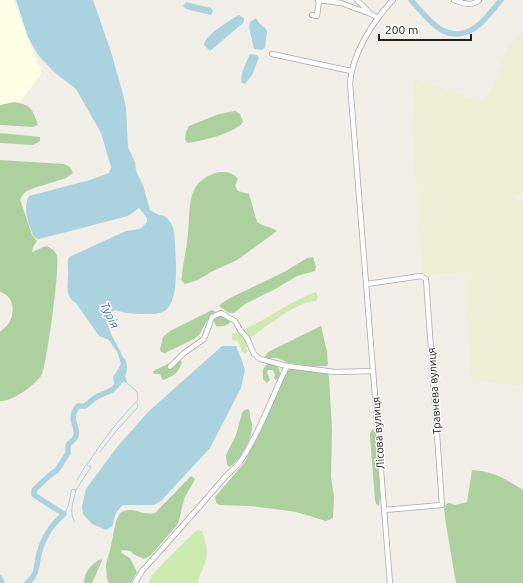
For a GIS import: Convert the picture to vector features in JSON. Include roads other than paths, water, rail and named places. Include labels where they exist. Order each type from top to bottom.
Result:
[{"type":"street","points":[[312,15],[317,16],[318,0],[341,3],[378,18]]},
{"type":"street","points":[[357,0],[371,14]]},
{"type":"street","points":[[272,54],[351,71],[356,56],[378,18],[393,0]]},
{"type":"street","points":[[454,0],[471,5],[475,4],[479,0]]},
{"type":"street","name":"Лісова вулиця","points":[[351,71],[351,99],[390,583]]},
{"type":"street","name":"Травнева вулиця","points":[[367,284],[421,276],[426,279],[427,286],[442,505],[384,510]]},
{"type":"street","points":[[170,367],[184,353],[204,339],[212,317],[222,313],[235,321],[247,338],[252,351],[260,359],[287,366],[335,372],[373,371]]},
{"type":"street","points":[[135,583],[142,571],[226,476],[239,464],[259,427],[287,366]]},
{"type":"water","points":[[16,0],[93,0],[111,52],[123,94],[126,108],[128,147],[135,162],[136,171],[143,185],[150,210],[159,215],[165,216],[171,223],[174,230],[176,272],[174,295],[171,304],[166,310],[160,313],[132,314],[115,310],[109,313],[108,326],[125,364],[124,372],[126,383],[114,383],[113,377],[121,363],[117,352],[109,340],[99,336],[76,303],[69,296],[68,260],[69,257],[126,231],[140,229],[147,222],[147,218],[139,208],[128,216],[47,237],[38,239],[34,237],[28,222],[26,211],[29,196],[90,180],[109,173],[111,167],[101,133],[76,89],[54,72],[38,55],[28,37]]},
{"type":"water","points":[[186,2],[211,8],[213,11],[211,15],[186,9],[183,6]]},
{"type":"water","points":[[239,15],[244,18],[243,23],[210,51],[204,45],[208,37],[218,28]]},
{"type":"water","points":[[256,18],[267,31],[265,47],[262,50],[254,49],[249,27],[250,22]]},
{"type":"water","points":[[250,54],[257,55],[259,58],[252,75],[245,84],[242,83],[241,79]]},
{"type":"water","points":[[222,346],[236,346],[245,370],[241,388],[210,448],[161,501],[154,505],[123,505],[116,513],[113,524],[106,530],[92,524],[83,514],[82,506],[86,489],[117,447],[149,411]]},
{"type":"waterway","points":[[411,0],[432,23],[447,33],[456,34],[466,32],[479,25],[501,0]]},
{"type":"waterway","name":"Турія","points":[[27,583],[31,580],[35,573],[45,537],[51,527],[64,514],[34,495],[34,490],[57,470],[68,453],[68,445],[75,438],[76,434],[73,416],[78,406],[85,406],[116,386],[123,372],[123,361]]},
{"type":"waterway","points":[[64,514],[72,489],[76,490],[91,467],[87,465],[104,439],[138,400],[137,392],[126,382]]},
{"type":"waterway","points":[[100,452],[117,430],[138,407],[137,403]]},
{"type":"waterway","points":[[77,480],[86,465]]},
{"type":"waterway","points":[[75,522],[72,511],[76,490]]},
{"type":"waterway","name":"Турія","points":[[0,578],[2,583]]}]
